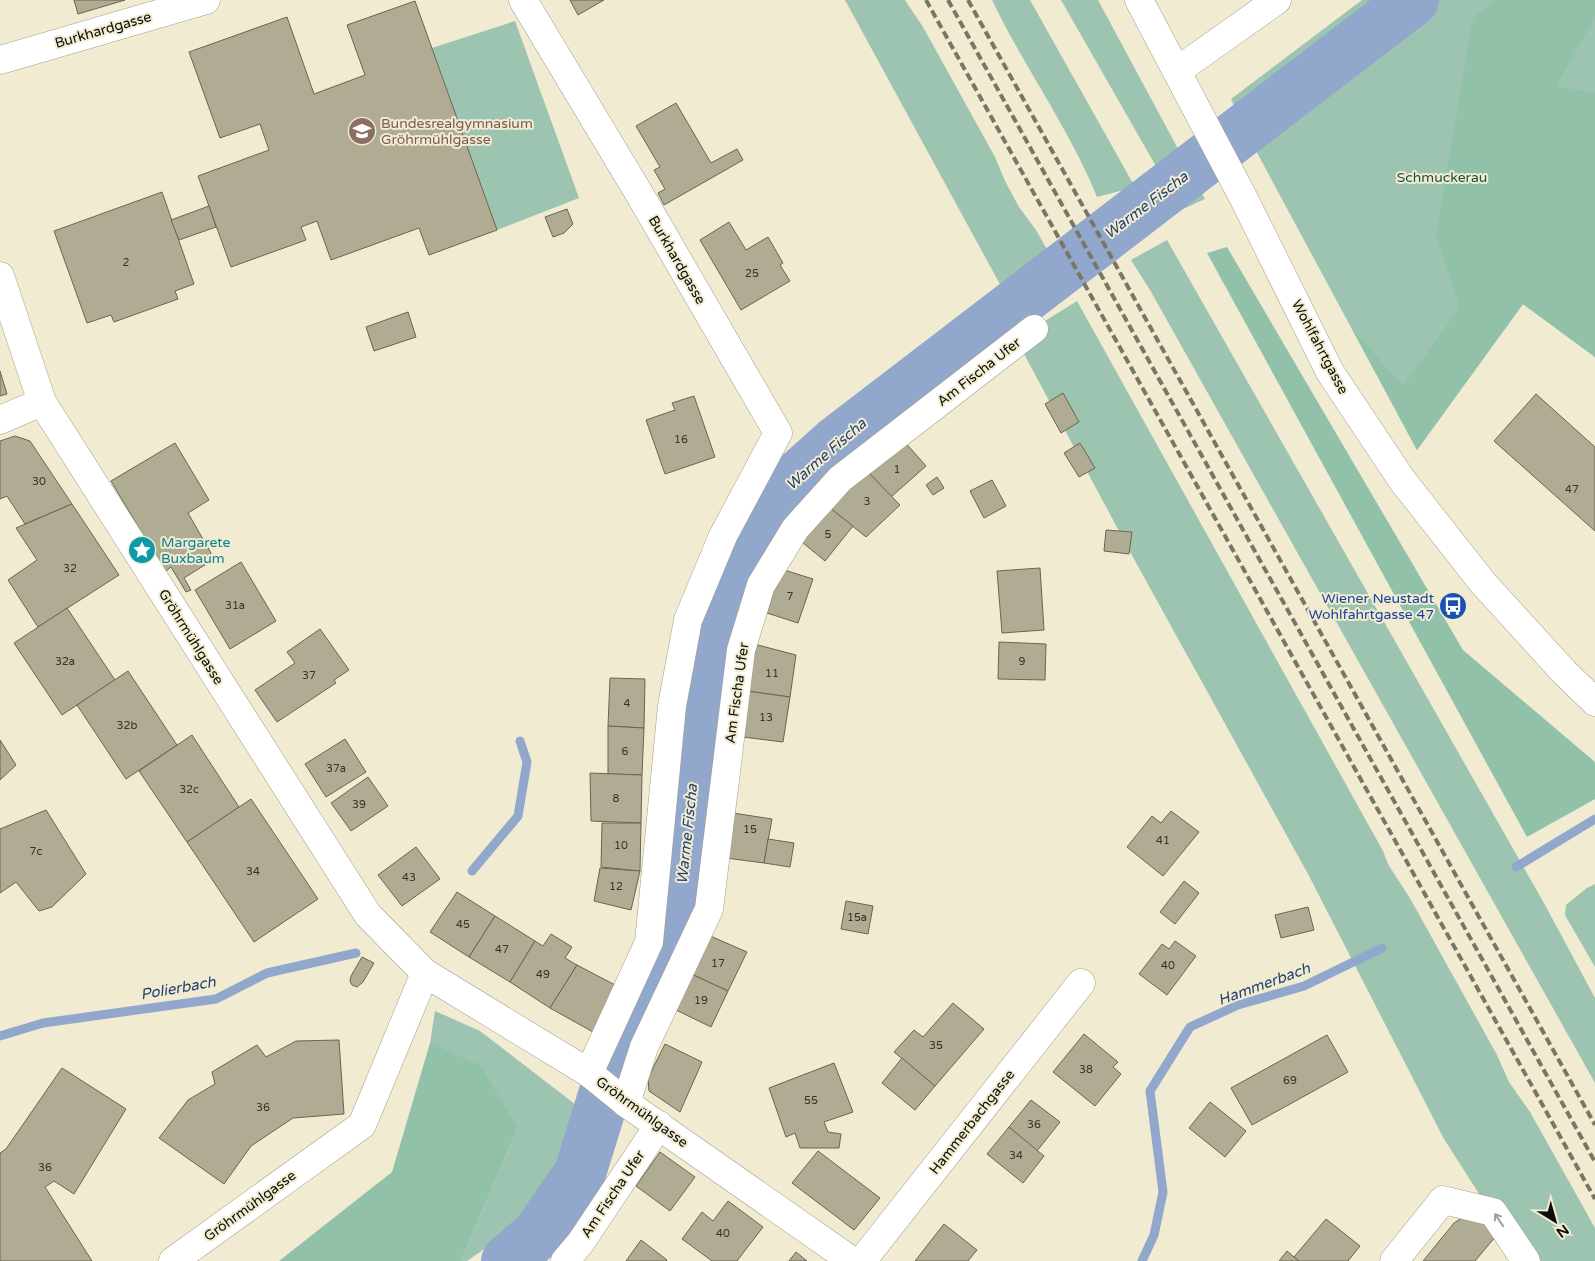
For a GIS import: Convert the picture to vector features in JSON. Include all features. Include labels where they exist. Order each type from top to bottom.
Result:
[{"type":"street","name":"Burkhardgasse","points":[[0,60],[206,0]]},
{"type":"street","name":"Burkhardgasse","points":[[523,0],[635,186],[778,433],[722,536],[688,620],[672,706],[650,942],[590,1073]]},
{"type":"street","name":"Wohlfahrtgasse","points":[[1139,0],[1234,180],[1330,372],[1402,480],[1483,583],[1564,672],[1595,702]]},
{"type":"street","points":[[1178,71],[1277,0]]},
{"type":"street","name":"Gröhrmühlgasse","points":[[0,276],[42,402],[368,915],[425,972],[590,1073],[626,1103],[852,1261]]},
{"type":"street","name":"Am Fischa Ufer","points":[[626,1103],[644,1047],[709,909],[741,650],[761,584],[795,530],[840,479],[1034,329]]},
{"type":"street","points":[[0,420],[42,402]]},
{"type":"street","name":"Gröhrmühlgasse","points":[[173,1261],[362,1126],[425,972]]},
{"type":"street","name":"Hammerbachgasse","points":[[862,1261],[1081,983]]},
{"type":"street","name":"Am Fischa Ufer","points":[[565,1261],[581,1242],[659,1125]]},
{"type":"street","points":[[1394,1261],[1443,1200],[1494,1212],[1526,1261]]},
{"type":"green space","points":[[845,0],[905,0],[923,27],[995,157],[1019,207],[1036,230],[1057,267],[1002,288]]},
{"type":"green space","points":[[992,0],[1030,0],[1135,187],[1097,197],[1086,171],[1060,122]]},
{"type":"green space","points":[[1061,0],[1098,0],[1205,199],[1181,210]]},
{"type":"green space","name":"Schmuckerau","points":[[1362,0],[1595,0],[1595,357],[1523,304],[1417,450],[1248,136],[1231,99]]},
{"type":"green space","points":[[1496,0],[1595,0],[1595,18],[1556,86],[1595,93],[1595,357],[1523,304],[1417,450],[1351,327],[1403,386],[1460,307],[1436,237],[1473,18]]},
{"type":"green space","points":[[515,21],[579,198],[497,230],[432,48]]},
{"type":"green space","points":[[1167,240],[1545,905],[1595,998],[1595,1083],[1150,290],[1131,260]]},
{"type":"green space","points":[[1227,247],[1463,650],[1595,762],[1595,799],[1527,837],[1207,253]]},
{"type":"green space","points":[[1077,301],[1383,851],[1388,864],[1411,900],[1497,1055],[1509,1082],[1530,1112],[1595,1228],[1595,1261],[1522,1261],[1444,1139],[1308,874],[1134,559],[1016,339]]},
{"type":"green space","points":[[1595,884],[1595,967],[1565,915],[1566,905]]},
{"type":"green space","points":[[435,1011],[480,1031],[580,1108],[570,1162],[529,1218],[467,1261],[461,1261],[518,1128],[430,1043]]},
{"type":"green space","points":[[430,1043],[480,1065],[518,1128],[461,1261],[279,1261],[392,1172]]},
{"type":"building","points":[[74,0],[125,0],[78,14]]},
{"type":"building","points":[[570,0],[604,0],[578,15]]},
{"type":"building","name":"Bundesrealgymnasium Gröhrmühlgasse","points":[[415,1],[497,230],[429,255],[419,228],[331,260],[317,221],[301,227],[306,240],[231,267],[198,176],[269,150],[260,124],[220,138],[189,52],[287,17],[314,94],[365,75],[347,25]]},
{"type":"building","points":[[676,103],[711,163],[737,149],[743,160],[664,205],[658,193],[665,189],[654,170],[660,167],[636,126]]},
{"type":"building","points":[[162,192],[194,284],[175,291],[178,299],[114,322],[111,315],[87,323],[54,231]]},
{"type":"building","points":[[209,206],[216,227],[179,240],[171,220]]},
{"type":"building","points":[[567,209],[573,224],[564,233],[553,237],[545,217]]},
{"type":"building","points":[[729,222],[746,250],[768,237],[783,263],[780,265],[790,281],[741,310],[700,240]]},
{"type":"building","points":[[408,312],[416,337],[374,351],[366,327]]},
{"type":"building","points":[[0,371],[7,394],[0,396]]},
{"type":"building","points":[[1063,393],[1079,422],[1061,433],[1045,404]]},
{"type":"building","points":[[1536,394],[1595,447],[1595,531],[1494,441]]},
{"type":"building","points":[[694,396],[715,457],[665,474],[646,420],[675,410],[672,403]]},
{"type":"building","points":[[15,436],[30,441],[72,504],[25,524],[7,496],[0,499],[0,441]]},
{"type":"building","points":[[903,440],[926,466],[891,497],[867,471]]},
{"type":"building","points":[[175,443],[209,500],[188,513],[211,553],[208,563],[184,578],[191,590],[186,592],[171,567],[165,572],[111,481]]},
{"type":"building","points":[[1080,443],[1095,468],[1079,477],[1064,453]]},
{"type":"building","points":[[867,471],[900,505],[866,537],[830,508]]},
{"type":"building","points":[[937,477],[944,488],[933,495],[926,485]]},
{"type":"building","points":[[992,480],[1006,506],[984,518],[970,491]]},
{"type":"building","points":[[72,504],[119,575],[38,627],[8,580],[37,560],[16,528]]},
{"type":"building","points":[[830,508],[853,526],[825,561],[802,542]]},
{"type":"building","points":[[1106,530],[1132,532],[1129,554],[1104,551]]},
{"type":"building","points":[[241,562],[276,621],[230,649],[195,590]]},
{"type":"building","points":[[1040,568],[1044,630],[1002,633],[997,571]]},
{"type":"building","points":[[781,569],[813,579],[798,623],[767,613]]},
{"type":"building","points":[[67,608],[115,680],[62,715],[14,643]]},
{"type":"building","points":[[320,629],[349,670],[334,680],[336,683],[277,722],[255,690],[295,663],[287,652]]},
{"type":"building","points":[[999,642],[1046,644],[1045,680],[998,679]]},
{"type":"building","points":[[754,644],[796,655],[790,697],[747,691]]},
{"type":"building","points":[[128,671],[177,745],[126,779],[77,705]]},
{"type":"building","points":[[610,678],[645,679],[644,728],[608,726]]},
{"type":"building","points":[[747,691],[790,697],[783,742],[743,737]]},
{"type":"building","points":[[608,726],[644,728],[642,775],[608,774]]},
{"type":"building","points":[[192,735],[239,807],[187,842],[139,771]]},
{"type":"building","points":[[345,739],[366,772],[326,797],[305,764]]},
{"type":"building","points":[[0,740],[16,765],[0,780]]},
{"type":"building","points":[[590,773],[642,775],[641,823],[591,821]]},
{"type":"building","points":[[368,777],[388,806],[351,831],[331,803]]},
{"type":"building","points":[[251,799],[318,899],[254,942],[187,842]]},
{"type":"building","points":[[46,810],[86,874],[52,907],[39,911],[16,882],[0,893],[0,829]]},
{"type":"building","points":[[1171,811],[1199,832],[1163,876],[1127,847],[1152,816],[1161,823]]},
{"type":"building","points":[[733,813],[772,819],[764,863],[726,858]]},
{"type":"building","points":[[602,823],[641,823],[640,871],[601,867]]},
{"type":"building","points":[[768,839],[794,843],[790,867],[764,863]]},
{"type":"building","points":[[416,847],[440,879],[402,906],[378,875]]},
{"type":"building","points":[[600,868],[640,871],[631,910],[594,901]]},
{"type":"building","points":[[1184,881],[1199,893],[1175,924],[1160,912]]},
{"type":"building","points":[[457,892],[495,916],[469,957],[430,932]]},
{"type":"building","points":[[846,901],[873,906],[868,934],[841,929]]},
{"type":"building","points":[[1308,907],[1314,930],[1281,938],[1275,915]]},
{"type":"building","points":[[495,916],[535,941],[510,982],[469,957]]},
{"type":"building","points":[[551,934],[572,947],[565,958],[577,965],[550,1008],[510,982],[535,941],[543,946]]},
{"type":"building","points":[[708,935],[747,952],[728,991],[689,973]]},
{"type":"building","points":[[1175,941],[1196,956],[1167,995],[1139,974],[1162,944],[1169,949]]},
{"type":"building","points":[[362,957],[374,963],[363,982],[357,987],[352,985],[350,981]]},
{"type":"building","points":[[577,965],[617,986],[593,1032],[550,1008]]},
{"type":"building","points":[[689,973],[728,991],[711,1027],[674,1009]]},
{"type":"building","points":[[953,1003],[984,1029],[935,1086],[894,1052],[914,1030],[923,1037]]},
{"type":"building","points":[[1084,1034],[1118,1062],[1113,1067],[1121,1074],[1095,1106],[1053,1072]]},
{"type":"building","points":[[1327,1035],[1348,1072],[1252,1125],[1231,1088]]},
{"type":"building","points":[[339,1040],[344,1114],[293,1118],[251,1146],[224,1184],[159,1138],[188,1100],[215,1084],[212,1072],[257,1045],[266,1057],[296,1041]]},
{"type":"building","points":[[665,1044],[702,1062],[680,1112],[649,1091],[648,1078]]},
{"type":"building","points":[[902,1058],[935,1086],[915,1110],[882,1083]]},
{"type":"building","points":[[834,1063],[853,1112],[824,1122],[828,1132],[841,1134],[839,1148],[800,1148],[795,1133],[786,1137],[769,1088]]},
{"type":"building","points":[[62,1068],[126,1109],[74,1194],[54,1181],[45,1187],[92,1261],[0,1261],[0,1153],[6,1149]]},
{"type":"building","points":[[1031,1100],[1060,1122],[1037,1151],[1009,1127]]},
{"type":"building","points":[[1210,1102],[1246,1131],[1225,1157],[1189,1128]]},
{"type":"building","points":[[1009,1127],[1044,1156],[1023,1183],[987,1154]]},
{"type":"building","points":[[818,1151],[880,1198],[854,1230],[792,1183]]},
{"type":"building","points":[[660,1152],[695,1177],[670,1211],[636,1186]]},
{"type":"building","points":[[728,1201],[763,1227],[737,1261],[712,1261],[682,1239],[702,1212],[713,1221]]},
{"type":"building","points":[[1462,1218],[1485,1220],[1496,1236],[1475,1261],[1423,1261],[1454,1223]]},
{"type":"building","points":[[1326,1219],[1360,1246],[1348,1261],[1299,1261],[1294,1257]]},
{"type":"building","points":[[944,1224],[977,1250],[968,1261],[915,1261]]},
{"type":"building","points":[[641,1240],[667,1260],[626,1261]]},
{"type":"building","points":[[1287,1251],[1294,1257],[1299,1261],[1279,1261]]},
{"type":"building","points":[[796,1252],[807,1261],[789,1261]]},
{"type":"waterway","name":"Warme Fischa","points":[[507,1261],[538,1234],[580,1173],[619,1047],[675,916],[684,875],[701,690],[711,633],[723,592],[747,541],[787,486],[835,443],[1413,0]]},
{"type":"waterway","name":"Polierbach","points":[[472,871],[518,816],[527,762],[520,741]]},
{"type":"waterway","name":"Hammerbach","points":[[1516,867],[1595,819]]},
{"type":"waterway","name":"Hammerbach","points":[[1142,1261],[1154,1235],[1163,1192],[1150,1091],[1190,1027],[1238,1005],[1304,986],[1382,948]]},
{"type":"waterway","name":"Polierbach","points":[[0,1036],[43,1023],[216,999],[267,973],[356,953]]},
{"type":"railway","points":[[926,0],[1595,1199]]},
{"type":"railway","points":[[948,0],[1595,1162]]},
{"type":"railway","points":[[968,0],[1595,1125]]},
{"type":"place","name":"Bundesrealgymnasium Gröhrmühlgasse","points":[[362,131]]},
{"type":"place","name":"Margarete Buxbaum","points":[[142,550]]},
{"type":"place","name":"Wiener Neustadt Wohlfahrtgasse 47","points":[[1453,606]]}]
